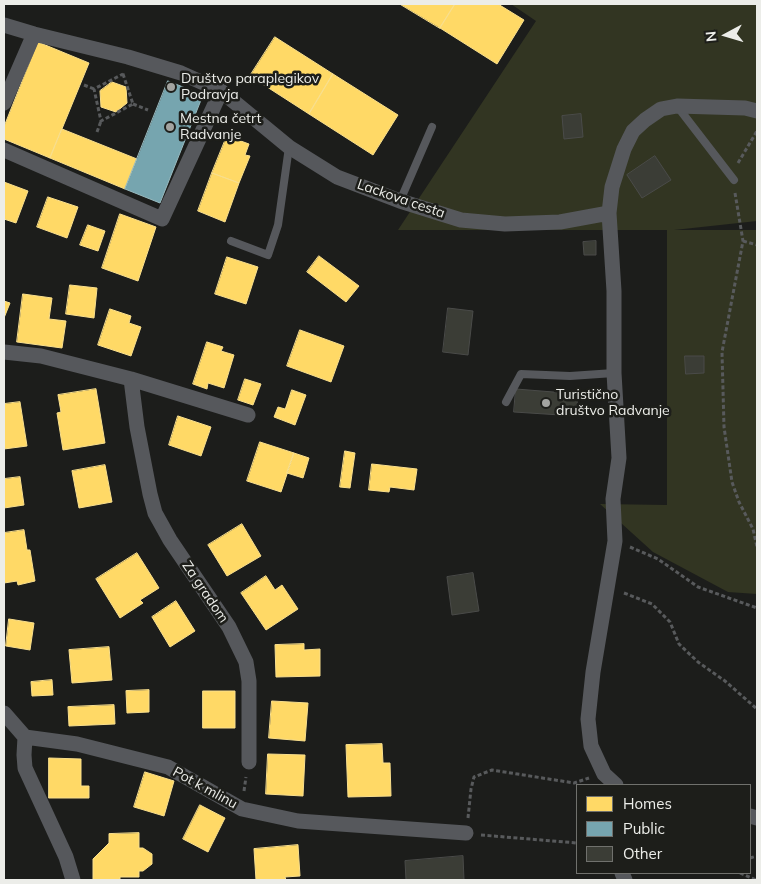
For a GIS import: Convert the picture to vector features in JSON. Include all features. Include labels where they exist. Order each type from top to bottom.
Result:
[{"type":"street","name":"Lackova cesta","points":[[4,25],[128,57],[181,73],[221,91],[289,148],[337,177],[400,201],[461,220],[504,224],[560,222],[609,213]]},
{"type":"street","points":[[4,103],[34,34]]},
{"type":"street","points":[[4,150],[162,219],[221,91]]},
{"type":"street","points":[[615,784],[604,774],[591,746],[588,719],[593,672],[615,541],[613,499],[619,458],[614,373],[614,291],[609,213],[612,187],[624,149],[633,131],[661,109],[677,106],[745,108],[757,111]]},
{"type":"street","points":[[4,352],[40,356],[131,379],[248,415]]},
{"type":"street","name":"Za gradom","points":[[131,379],[137,427],[155,513],[170,540],[229,627],[246,662],[249,681],[249,762]]},
{"type":"street","points":[[4,713],[25,737],[25,768],[66,857],[73,880]]},
{"type":"street","name":"Pot k mlinu","points":[[25,737],[77,744],[168,767],[242,809],[298,821],[466,834]]},
{"type":"lane","points":[[677,106],[734,180]]},
{"type":"lane","points":[[400,201],[432,127]]},
{"type":"lane","points":[[231,241],[268,254],[278,224],[289,148]]},
{"type":"lane","points":[[506,402],[521,374],[570,376],[614,373]]},
{"type":"path","points":[[128,57],[122,74],[133,104],[148,110]]},
{"type":"path","points":[[84,85],[94,89],[122,74]]},
{"type":"path","points":[[94,89],[101,121],[97,132]]},
{"type":"path","points":[[101,121],[133,104]]},
{"type":"path","points":[[757,131],[738,162],[734,180],[743,241],[722,352],[724,427],[732,482],[752,529],[757,547]]},
{"type":"path","points":[[743,241],[757,245]]},
{"type":"path","points":[[615,541],[658,559],[698,587],[757,608]]},
{"type":"path","points":[[608,584],[614,589],[652,604],[670,622],[679,644],[698,662],[726,680],[757,709]]},
{"type":"path","points":[[242,809],[249,762]]},
{"type":"path","points":[[576,843],[466,834],[474,777],[492,770],[574,783],[604,774]]},
{"type":"path","points":[[742,874],[756,880]]},
{"type":"green space","points":[[511,4],[757,4],[757,221],[674,230],[757,230],[757,594],[728,592],[653,552],[600,504],[667,505],[667,230],[398,230],[536,21]]},
{"type":"building: Homes","points":[[400,4],[455,4],[440,28]]},
{"type":"building: Homes","points":[[455,4],[498,4],[524,20],[497,64],[440,28]]},
{"type":"building: Homes","points":[[275,37],[333,74],[309,114],[250,76]]},
{"type":"building: Homes","points":[[38,42],[89,63],[50,158],[4,139],[4,127]]},
{"type":"building: Homes","points":[[333,74],[398,115],[373,155],[309,114]]},
{"type":"building: Homes","points":[[112,82],[126,87],[127,103],[116,112],[101,107],[100,91]]},
{"type":"building: Homes","points":[[62,129],[137,159],[125,189],[50,158]]},
{"type":"building: Homes","points":[[227,136],[249,144],[245,155],[250,156],[239,183],[212,173]]},
{"type":"building: Homes","points":[[212,173],[239,183],[225,222],[198,211]]},
{"type":"building: Homes","points":[[4,182],[28,191],[16,223],[4,219]]},
{"type":"building: Homes","points":[[48,197],[78,207],[67,238],[37,227]]},
{"type":"building: Homes","points":[[120,214],[156,227],[138,281],[102,268]]},
{"type":"building: Homes","points":[[88,225],[105,231],[98,251],[80,245]]},
{"type":"building: Homes","points":[[319,256],[359,286],[346,302],[307,272]]},
{"type":"building: Homes","points":[[227,257],[258,267],[246,304],[215,294]]},
{"type":"building: Homes","points":[[70,285],[97,288],[94,318],[66,314]]},
{"type":"building: Homes","points":[[23,294],[52,298],[49,319],[66,321],[62,348],[17,342]]},
{"type":"building: Homes","points":[[4,301],[10,303],[4,318]]},
{"type":"building: Homes","points":[[110,309],[131,316],[129,323],[141,327],[131,356],[98,345]]},
{"type":"building: Homes","points":[[300,330],[344,346],[331,382],[287,366]]},
{"type":"building: Homes","points":[[207,342],[223,347],[221,351],[234,355],[224,388],[208,383],[207,389],[193,384]]},
{"type":"building: Homes","points":[[245,379],[261,384],[253,405],[238,400]]},
{"type":"building: Homes","points":[[96,389],[105,443],[63,450],[57,413],[61,412],[58,395]]},
{"type":"building: Homes","points":[[292,390],[306,395],[295,425],[274,417],[278,407],[285,409]]},
{"type":"building: Homes","points":[[20,402],[27,446],[4,449],[4,404]]},
{"type":"building: Homes","points":[[178,416],[211,427],[201,456],[169,445]]},
{"type":"building: Homes","points":[[260,442],[294,453],[281,492],[247,481]]},
{"type":"building: Homes","points":[[345,451],[355,453],[350,488],[340,487]]},
{"type":"building: Homes","points":[[294,453],[309,458],[303,478],[287,473]]},
{"type":"building: Homes","points":[[372,464],[417,469],[414,490],[390,487],[389,492],[369,490]]},
{"type":"building: Homes","points":[[105,465],[112,502],[79,508],[72,471]]},
{"type":"building: Homes","points":[[20,477],[24,505],[4,508],[4,479]]},
{"type":"building: Homes","points":[[242,524],[261,556],[227,576],[208,545]]},
{"type":"building: Homes","points":[[24,530],[27,550],[30,550],[35,581],[18,585],[17,581],[4,583],[4,533]]},
{"type":"building: Homes","points":[[137,553],[159,588],[140,600],[143,603],[120,618],[96,579]]},
{"type":"building: Homes","points":[[266,576],[275,590],[282,585],[298,609],[266,630],[241,593]]},
{"type":"building: Homes","points":[[176,601],[195,631],[170,647],[152,617]]},
{"type":"building: Homes","points":[[9,619],[34,623],[30,650],[6,646]]},
{"type":"building: Homes","points":[[304,644],[304,650],[320,649],[320,676],[276,677],[275,645]]},
{"type":"building: Homes","points":[[109,647],[112,680],[72,683],[69,650]]},
{"type":"building: Homes","points":[[52,680],[53,695],[32,696],[31,682]]},
{"type":"building: Homes","points":[[149,690],[149,712],[127,713],[126,691]]},
{"type":"building: Homes","points":[[203,691],[235,691],[235,728],[203,728]]},
{"type":"building: Homes","points":[[272,701],[308,703],[305,741],[269,738]]},
{"type":"building: Homes","points":[[114,705],[115,724],[69,726],[68,707]]},
{"type":"building: Homes","points":[[382,744],[383,763],[390,763],[391,796],[348,797],[346,745]]},
{"type":"building: Homes","points":[[268,754],[305,755],[303,796],[266,794]]},
{"type":"building: Homes","points":[[49,758],[81,759],[81,786],[89,786],[89,798],[49,798]]},
{"type":"building: Homes","points":[[145,772],[174,781],[164,816],[134,807]]},
{"type":"building: Homes","points":[[200,805],[225,818],[208,852],[183,839]]},
{"type":"building: Homes","points":[[139,833],[139,848],[143,848],[152,854],[152,864],[143,871],[139,871],[139,877],[120,877],[120,880],[93,880],[93,859],[109,843],[109,834]]},
{"type":"building: Homes","points":[[298,845],[300,876],[285,877],[286,880],[256,880],[254,849]]},
{"type":"building: Public","name":"Mestna četrt Radvanje","points":[[168,81],[203,95],[160,203],[125,189]]},
{"type":"building: Other","points":[[581,114],[583,137],[564,139],[562,116]]},
{"type":"building: Other","points":[[655,156],[671,180],[642,198],[627,175]]},
{"type":"building: Other","points":[[596,241],[596,255],[584,255],[583,242]]},
{"type":"building: Other","points":[[448,308],[473,311],[468,355],[443,352]]},
{"type":"building: Other","points":[[685,356],[704,356],[704,373],[686,374]]},
{"type":"building: Other","name":"Turistično društvo Radvanje","points":[[516,389],[578,394],[576,416],[514,412]]},
{"type":"building: Other","points":[[473,573],[479,611],[452,615],[447,577]]},
{"type":"building: Other","points":[[463,856],[464,880],[406,880],[405,861]]},
{"type":"place","name":"Društvo paraplegikov Podravja","points":[[171,87]]},
{"type":"place","name":"Mestna četrt Radvanje","points":[[170,127]]},
{"type":"place","name":"Turistično društvo Radvanje","points":[[546,403]]}]
